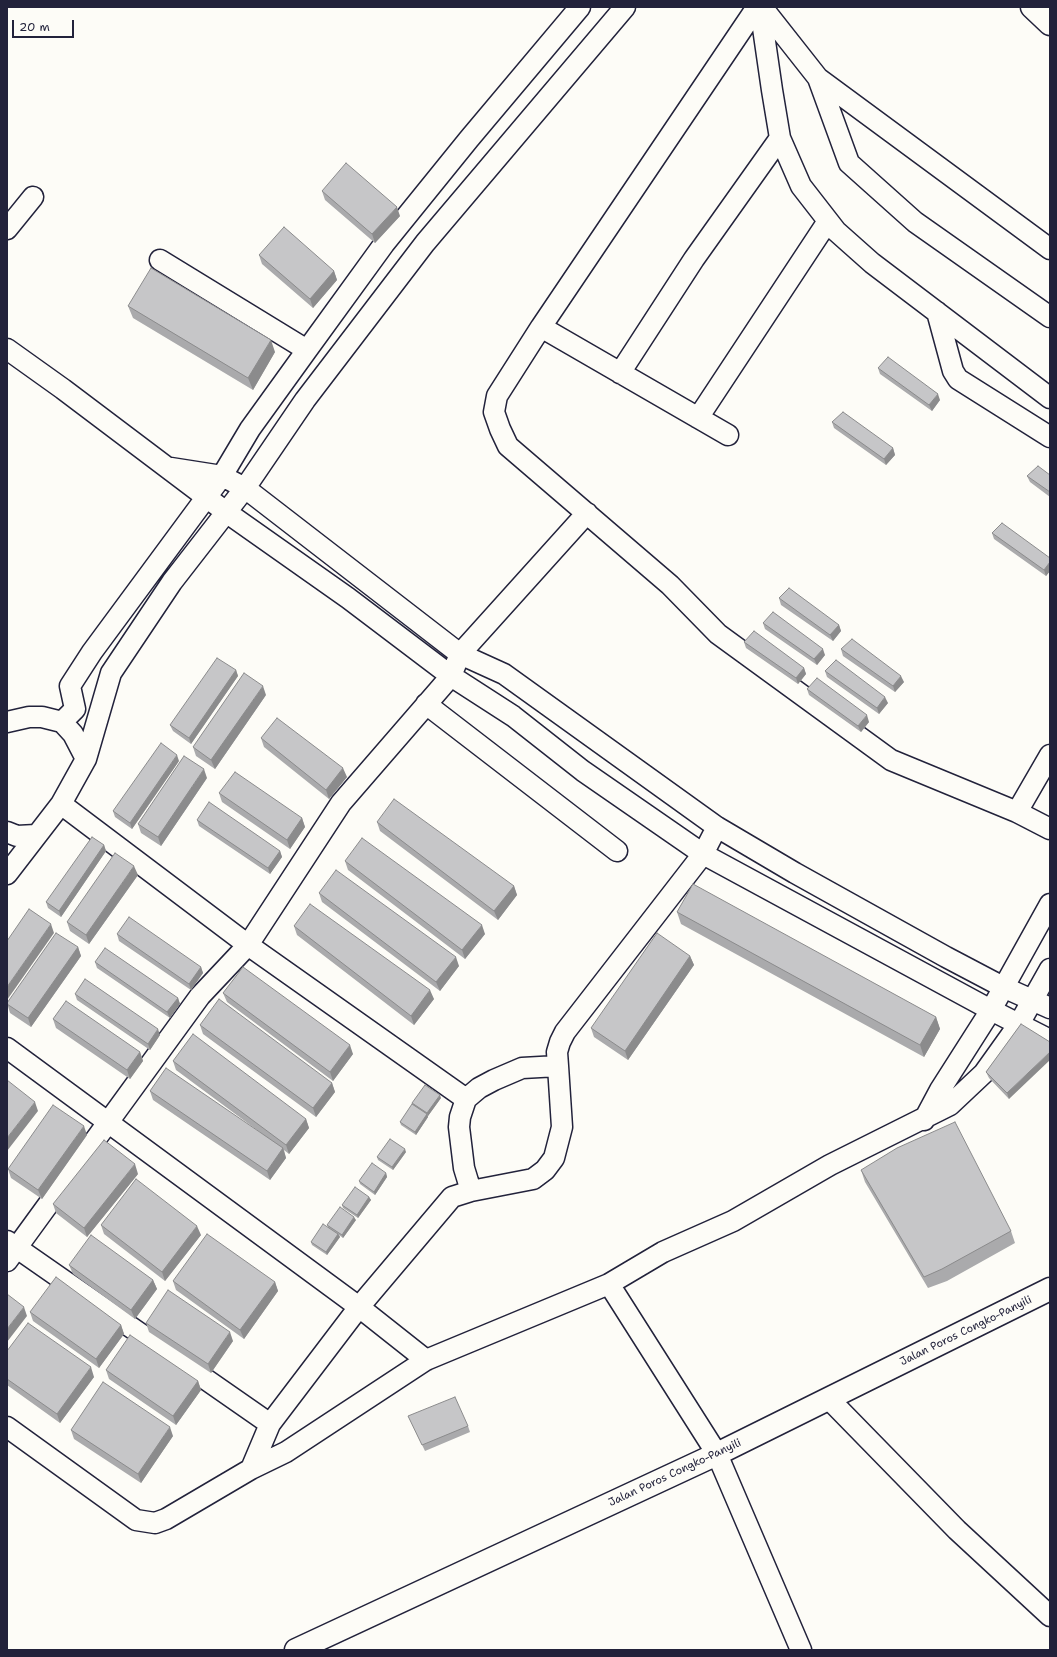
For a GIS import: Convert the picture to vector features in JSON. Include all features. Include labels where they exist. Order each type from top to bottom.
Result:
[{"type":"main road","points":[[1032,7],[1050,24]]},
{"type":"main road","name":"Jalan Poros Congko-Panyili","points":[[297,1650],[717,1454],[1050,1289]]},
{"type":"street","points":[[62,722],[75,709],[70,686],[92,652],[222,476],[250,429],[384,244],[488,116],[580,7]]},
{"type":"street","points":[[7,874],[61,804],[86,759],[111,673],[172,582],[245,488],[305,400],[415,256],[624,7]]},
{"type":"street","points":[[760,7],[818,78],[1050,249]]},
{"type":"street","points":[[760,7],[780,138],[801,186],[836,231],[872,263],[1050,398]]},
{"type":"street","points":[[760,7],[540,327],[497,396],[494,412],[508,446],[670,585],[718,634],[891,760],[1017,812],[1050,829]]},
{"type":"street","points":[[818,78],[849,163],[915,222],[1050,317]]},
{"type":"street","points":[[488,116],[514,137]]},
{"type":"street","points":[[620,373],[694,259],[780,138]]},
{"type":"street","points":[[7,229],[33,196]]},
{"type":"street","points":[[698,418],[828,221]]},
{"type":"street","points":[[160,260],[308,350]]},
{"type":"street","points":[[937,312],[953,371],[958,380],[1050,437]]},
{"type":"street","points":[[540,327],[728,434]]},
{"type":"street","points":[[7,349],[207,496],[226,512],[348,598],[451,676],[513,716],[582,770],[703,854],[991,1010],[1050,1040]]},
{"type":"street","points":[[169,468],[222,476],[245,488],[460,654],[504,674],[717,827],[796,873],[1003,987],[1042,1004]]},
{"type":"street","points":[[270,1424],[10,1250],[109,1122],[200,996],[248,945],[341,803],[451,676],[460,654],[587,513]]},
{"type":"street","points":[[426,704],[617,852]]},
{"type":"street","points":[[7,722],[29,717],[42,717],[62,722],[73,734],[86,759]]},
{"type":"street","points":[[1017,812],[1050,756]]},
{"type":"street","points":[[61,804],[248,945],[466,1099]]},
{"type":"street","points":[[251,1469],[270,1424],[359,1308],[452,1197],[471,1191],[533,1179],[545,1170],[554,1158],[562,1127],[557,1052],[566,1032],[703,854],[717,827]]},
{"type":"street","points":[[7,832],[17,836],[36,836]]},
{"type":"street","points":[[924,1120],[940,1090],[991,1010],[1050,904]]},
{"type":"street","points":[[7,1427],[86,1482],[136,1520],[155,1523],[166,1519],[251,1469],[286,1452],[426,1360],[609,1284],[663,1252],[733,1221],[830,1165],[950,1106],[984,1073],[1019,1024],[1042,1004],[1050,968]]},
{"type":"street","points":[[7,1048],[359,1308],[426,1360]]},
{"type":"street","points":[[471,1191],[464,1168],[459,1127],[460,1117],[466,1099],[494,1080],[522,1068],[558,1066]]},
{"type":"street","points":[[609,1284],[717,1454],[801,1650]]},
{"type":"street","points":[[829,1399],[957,1530],[1050,1616]]},
{"type":"building","points":[[346,163],[397,207],[372,234],[322,191]]},
{"type":"building","points":[[284,227],[334,271],[310,299],[259,255]]},
{"type":"building","points":[[151,268],[271,340],[248,378],[128,306]]},
{"type":"building","points":[[888,357],[938,394],[929,405],[878,368]]},
{"type":"building","points":[[843,412],[893,448],[884,459],[832,422]]},
{"type":"building","points":[[1038,466],[1050,475],[1050,492],[1027,476]]},
{"type":"building","points":[[1002,523],[1050,558],[1050,562],[1044,570],[992,533]]},
{"type":"building","points":[[789,588],[839,625],[830,635],[779,598]]},
{"type":"building","points":[[773,612],[823,649],[814,659],[763,623]]},
{"type":"building","points":[[754,631],[804,668],[796,678],[744,642]]},
{"type":"building","points":[[852,639],[901,676],[893,686],[841,649]]},
{"type":"building","points":[[217,658],[236,670],[189,738],[170,725]]},
{"type":"building","points":[[836,660],[885,697],[877,708],[825,671]]},
{"type":"building","points":[[244,673],[263,686],[211,760],[193,747]]},
{"type":"building","points":[[817,678],[867,715],[858,726],[807,689]]},
{"type":"building","points":[[277,718],[343,768],[326,790],[261,738]]},
{"type":"building","points":[[161,743],[177,755],[130,823],[113,811]]},
{"type":"building","points":[[184,756],[204,769],[158,837],[138,824]]},
{"type":"building","points":[[235,772],[302,818],[287,840],[219,793]]},
{"type":"building","points":[[394,799],[514,886],[494,911],[377,822]]},
{"type":"building","points":[[209,802],[280,851],[268,868],[197,820]]},
{"type":"building","points":[[92,837],[104,845],[59,911],[46,902]]},
{"type":"building","points":[[362,838],[482,925],[462,950],[345,861]]},
{"type":"building","points":[[115,853],[134,866],[86,935],[67,922]]},
{"type":"building","points":[[336,870],[456,957],[436,982],[319,893]]},
{"type":"building","points":[[693,884],[936,1017],[920,1045],[677,912]]},
{"type":"building","points":[[310,904],[430,990],[411,1016],[294,926]]},
{"type":"building","points":[[29,909],[51,924],[7,987],[7,941]]},
{"type":"building","points":[[129,917],[201,967],[189,984],[117,934]]},
{"type":"building","points":[[56,933],[78,947],[28,1018],[7,1003]]},
{"type":"building","points":[[657,933],[690,956],[625,1051],[591,1028]]},
{"type":"building","points":[[105,948],[178,998],[167,1012],[95,962]]},
{"type":"building","points":[[243,967],[350,1045],[330,1072],[223,993]]},
{"type":"building","points":[[85,979],[158,1029],[148,1044],[75,994]]},
{"type":"building","points":[[219,999],[332,1083],[313,1108],[200,1025]]},
{"type":"building","points":[[66,1001],[140,1052],[127,1070],[53,1019]]},
{"type":"building","points":[[1021,1024],[1050,1042],[1050,1052],[1007,1093],[986,1072]]},
{"type":"building","points":[[193,1034],[306,1119],[286,1145],[173,1061]]},
{"type":"building","points":[[166,1068],[283,1148],[267,1171],[150,1091]]},
{"type":"building","points":[[7,1080],[35,1102],[7,1138]]},
{"type":"building","points":[[425,1085],[440,1095],[427,1113],[412,1103]]},
{"type":"building","points":[[412,1104],[427,1114],[415,1132],[400,1122]]},
{"type":"building","points":[[53,1105],[84,1126],[38,1190],[8,1169]]},
{"type":"building","points":[[955,1122],[1011,1231],[942,1269],[924,1277],[861,1170],[897,1148]]},
{"type":"building","points":[[390,1139],[405,1149],[392,1167],[377,1157]]},
{"type":"building","points":[[104,1140],[135,1164],[84,1228],[53,1204]]},
{"type":"building","points":[[372,1163],[386,1173],[374,1192],[359,1181]]},
{"type":"building","points":[[136,1179],[197,1226],[162,1272],[101,1225]]},
{"type":"building","points":[[355,1187],[369,1197],[357,1215],[342,1205]]},
{"type":"building","points":[[340,1207],[354,1217],[342,1235],[327,1225]]},
{"type":"building","points":[[323,1224],[338,1234],[326,1252],[311,1242]]},
{"type":"building","points":[[207,1234],[275,1282],[240,1330],[173,1281]]},
{"type":"building","points":[[91,1235],[153,1280],[131,1310],[69,1265]]},
{"type":"building","points":[[56,1277],[121,1325],[96,1359],[30,1312]]},
{"type":"building","points":[[168,1290],[230,1332],[208,1364],[146,1323]]},
{"type":"building","points":[[7,1294],[24,1307],[7,1329]]},
{"type":"building","points":[[28,1323],[91,1367],[57,1414],[7,1379],[7,1351]]},
{"type":"building","points":[[130,1335],[198,1381],[173,1416],[106,1370]]},
{"type":"building","points":[[103,1382],[170,1427],[138,1474],[71,1430]]},
{"type":"building","points":[[455,1397],[468,1426],[422,1445],[408,1416]]}]
